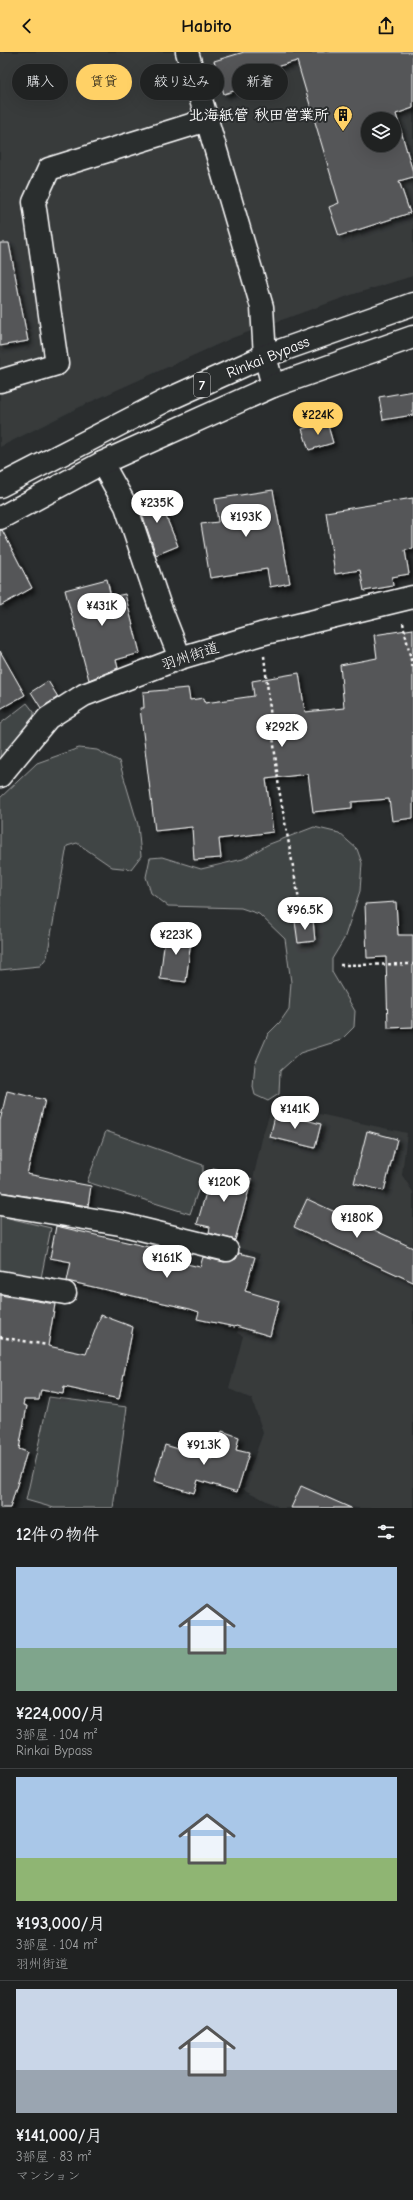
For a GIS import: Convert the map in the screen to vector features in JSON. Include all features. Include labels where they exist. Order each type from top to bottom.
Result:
[{"type":"main road","points":[[187,52],[262,307],[265,356],[272,386]]},
{"type":"main road","points":[[0,381],[57,364],[34,202],[49,169],[207,120]]},
{"type":"main road","name":"Rinkai Bypass","points":[[0,486],[167,400],[265,356],[413,304]]},
{"type":"main road","name":"Rinkai Bypass","points":[[0,518],[102,463],[272,386],[413,337]]},
{"type":"main road","points":[[102,463],[126,506],[160,607],[180,658]]},
{"type":"main road","name":"羽州街道","points":[[0,776],[48,718],[84,695],[180,658],[261,634],[406,599]]},
{"type":"main road","points":[[0,1204],[120,1224],[227,1250]]},
{"type":"main road","points":[[0,1282],[65,1294]]},
{"type":"path","points":[[406,599],[413,669]]},
{"type":"path","points":[[261,634],[279,789],[301,911]]},
{"type":"path","points":[[340,965],[413,964]]},
{"type":"path","points":[[0,1337],[47,1345]]},
{"type":"shaded area","points":[[0,52],[413,52],[413,276],[351,295],[232,338],[86,404],[0,447]]},
{"type":"shaded area","points":[[27,703],[34,712],[34,721],[0,764],[0,724]]},
{"type":"shaded area","points":[[79,748],[97,750],[119,761],[138,825],[141,856],[131,869],[112,867],[77,843],[67,846],[47,957],[40,966],[0,970],[0,798],[37,763]]},
{"type":"shaded area","points":[[314,827],[339,833],[357,849],[362,863],[360,891],[344,939],[332,959],[332,972],[355,1011],[354,1027],[341,1040],[300,1053],[280,1071],[279,1094],[268,1101],[255,1095],[253,1087],[255,1064],[268,1034],[280,1022],[289,1009],[291,982],[285,939],[259,914],[241,908],[168,906],[151,893],[146,877],[150,858],[162,857],[201,869],[243,859],[267,845]]},
{"type":"shaded area","points":[[273,1104],[407,1133],[402,1175],[413,1192],[413,1508],[280,1508],[243,1489],[263,1433],[252,1399],[229,1389],[243,1336],[237,1333],[260,1254],[238,1247],[263,1134]]},
{"type":"shaded area","points":[[106,1131],[203,1165],[203,1176],[190,1214],[87,1182]]},
{"type":"shaded area","points":[[0,1216],[51,1228],[40,1283],[0,1276]]},
{"type":"shaded area","points":[[49,1397],[127,1407],[113,1508],[54,1508],[26,1500]]},
{"type":"building","name":"北海紙管 秋田営業所","points":[[244,52],[413,52],[413,108],[401,112],[361,112],[361,152],[401,152],[401,131],[413,172],[413,177],[399,181],[410,213],[339,236],[329,207],[339,203],[297,61],[286,64],[232,64],[232,92],[224,94],[224,64],[215,64],[214,61]]},
{"type":"building","points":[[0,243],[9,243],[28,341],[0,346]]},
{"type":"building","points":[[413,391],[413,415],[383,420],[379,397]]},
{"type":"building","points":[[327,422],[333,443],[309,450],[302,429]]},
{"type":"building","points":[[273,490],[290,583],[270,587],[267,569],[210,578],[201,524],[218,522],[215,499]]},
{"type":"building","points":[[156,492],[178,546],[156,555],[137,499]]},
{"type":"building","points":[[413,498],[413,549],[405,550],[409,574],[392,577],[393,586],[364,591],[360,570],[335,574],[326,512]]},
{"type":"building","points":[[0,530],[2,530],[32,588],[0,606]]},
{"type":"building","points":[[107,579],[111,597],[125,594],[140,653],[116,660],[118,668],[89,680],[65,590]]},
{"type":"building","points":[[413,629],[413,818],[392,821],[389,799],[352,802],[352,808],[313,812],[308,774],[266,779],[273,832],[219,839],[221,858],[194,860],[192,827],[155,831],[140,708],[144,708],[143,692],[188,688],[190,700],[204,698],[205,703],[254,696],[252,681],[299,673],[305,712],[344,708],[340,665],[377,658],[374,635]]},
{"type":"building","points":[[0,651],[25,695],[0,709]]},
{"type":"building","points":[[48,681],[58,697],[41,708],[31,692]]},
{"type":"building","points":[[396,902],[398,935],[413,935],[413,1027],[388,1028],[386,957],[367,958],[365,904]]},
{"type":"building","points":[[313,919],[315,941],[298,943],[295,921]]},
{"type":"building","points":[[166,929],[192,932],[186,982],[160,979]]},
{"type":"building","points":[[7,1091],[45,1100],[27,1174],[91,1186],[88,1206],[0,1192],[0,1121]]},
{"type":"building","points":[[276,1112],[321,1124],[315,1148],[270,1137]]},
{"type":"building","points":[[367,1131],[397,1139],[384,1191],[354,1183]]},
{"type":"building","points":[[213,1168],[252,1179],[235,1240],[209,1233],[210,1227],[197,1224]]},
{"type":"building","points":[[307,1199],[413,1248],[413,1282],[294,1227]]},
{"type":"building","points":[[56,1226],[153,1248],[151,1256],[200,1267],[203,1257],[224,1262],[236,1259],[239,1253],[255,1257],[245,1291],[279,1301],[270,1336],[236,1326],[197,1319],[199,1312],[190,1309],[67,1281],[71,1262],[50,1258]]},
{"type":"building","points":[[0,1295],[55,1304],[48,1346],[86,1354],[101,1315],[133,1327],[119,1399],[64,1387],[63,1394],[41,1390],[39,1400],[24,1400],[23,1405],[27,1406],[19,1449],[27,1452],[10,1508],[0,1508]]},
{"type":"building","points":[[222,1431],[239,1437],[236,1450],[249,1453],[237,1492],[198,1480],[194,1493],[154,1481],[165,1445],[212,1459]]},
{"type":"building","points":[[301,1486],[351,1508],[291,1508]]},
{"type":"place","name":"北海紙管 秋田営業所","points":[[343,132]]}]
